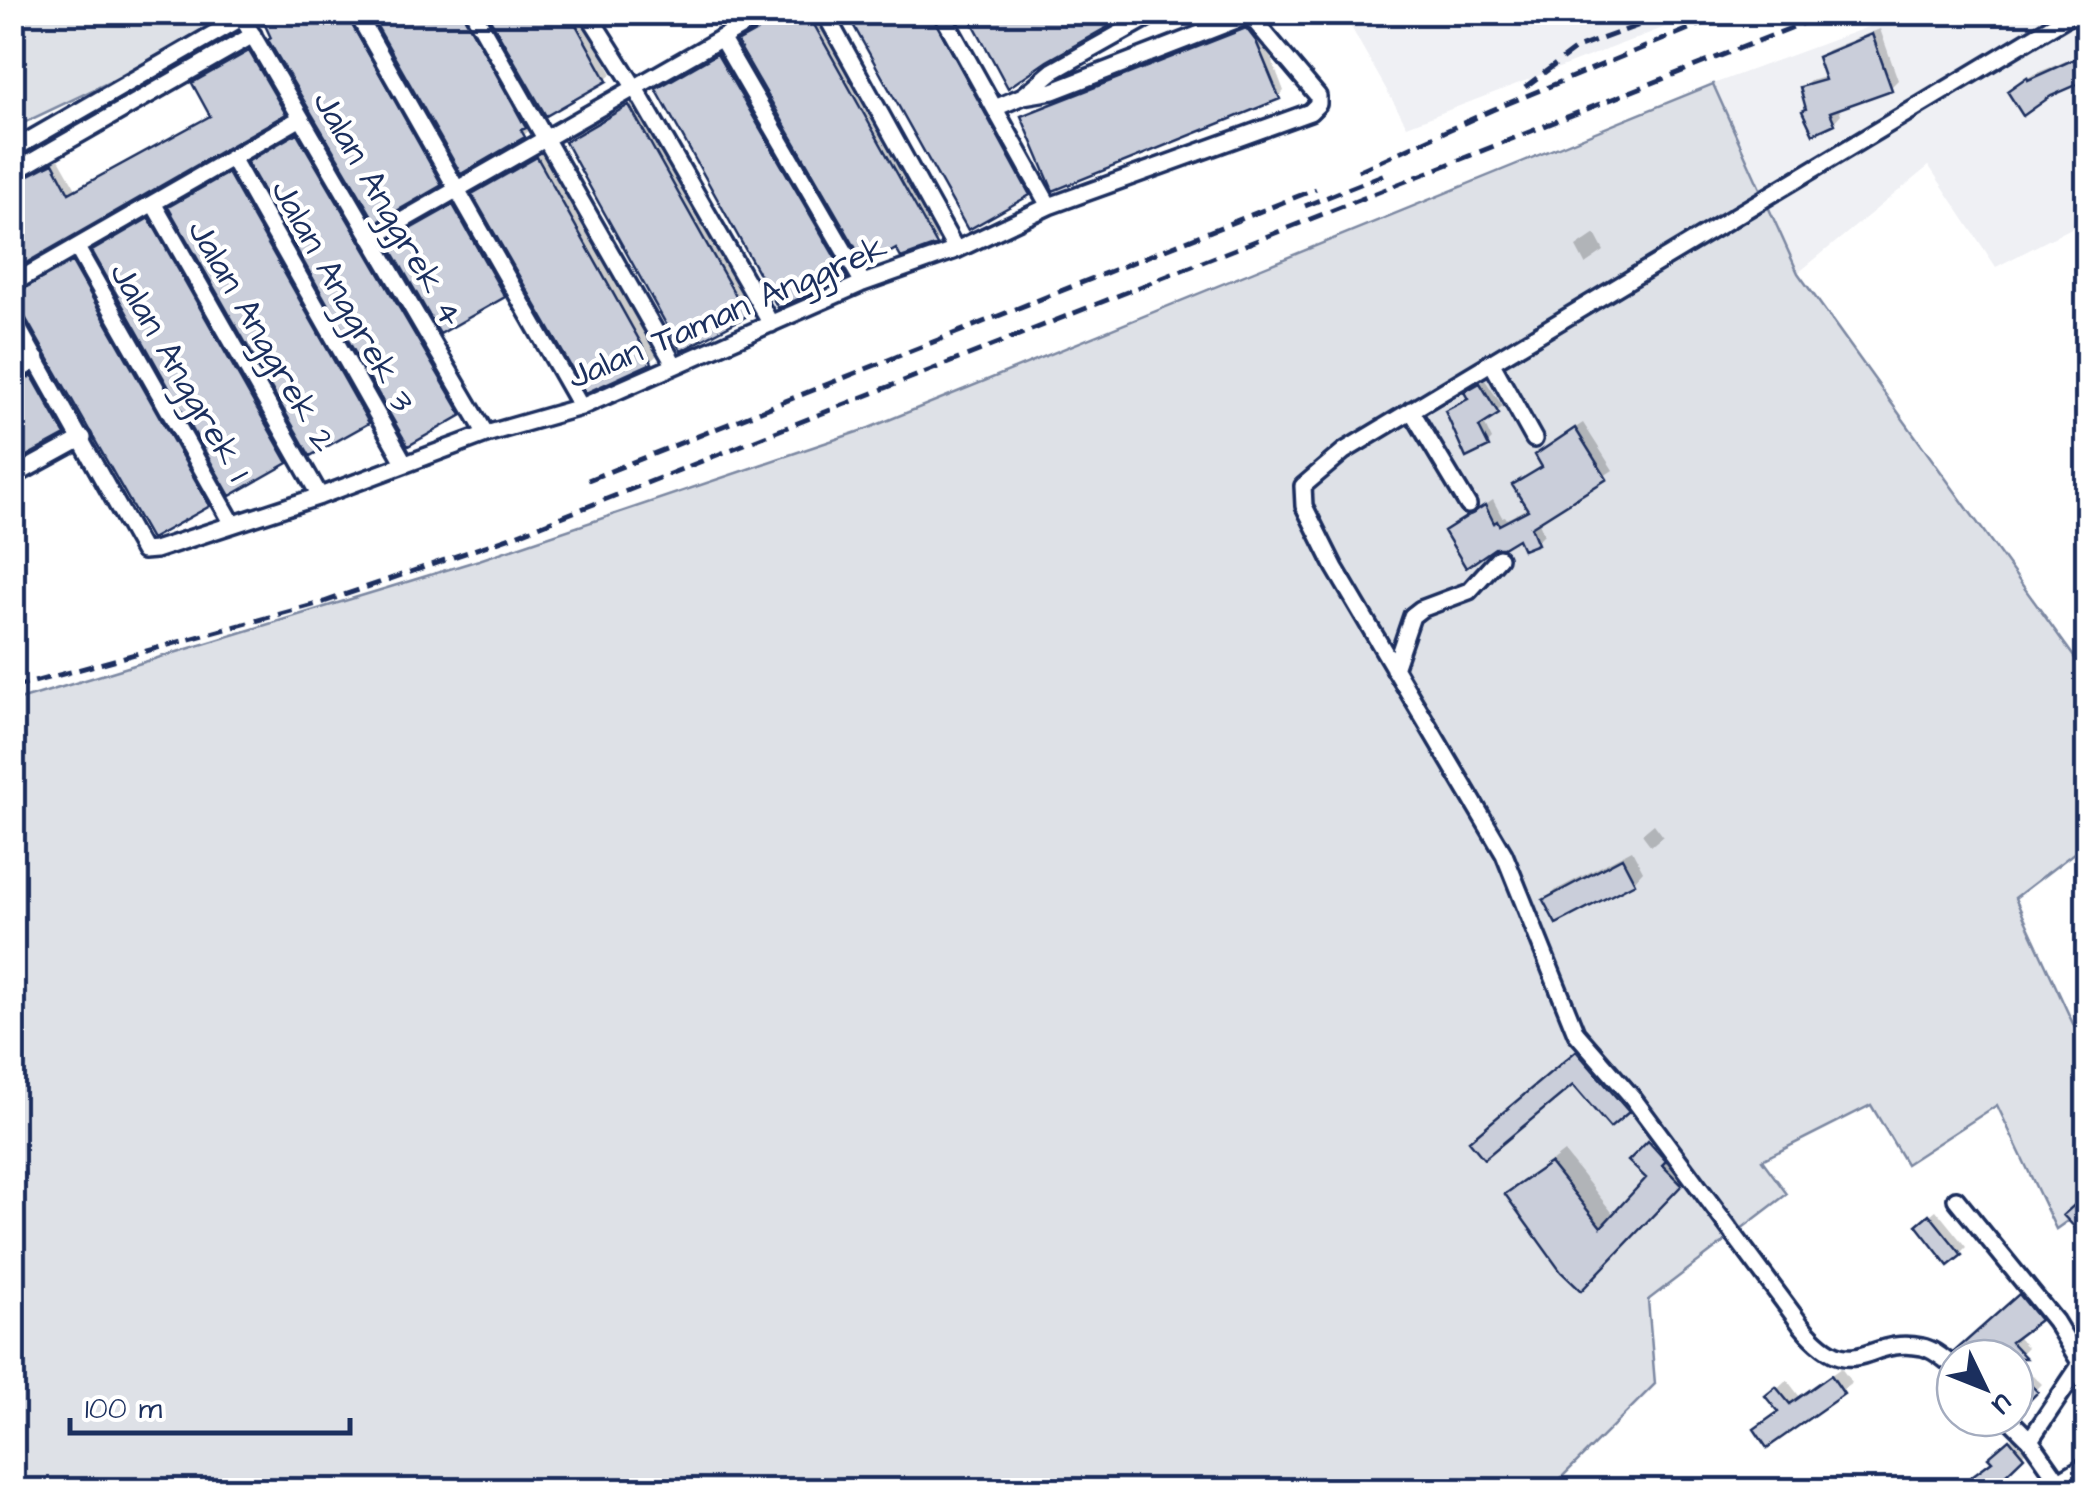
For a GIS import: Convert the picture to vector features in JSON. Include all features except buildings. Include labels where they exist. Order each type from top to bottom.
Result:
[{"type":"street","points":[[356,12],[581,407]]},
{"type":"street","points":[[473,12],[674,364]]},
{"type":"street","points":[[587,12],[771,324]]},
{"type":"street","points":[[372,238],[767,12]]},
{"type":"street","points":[[824,12],[956,250]]},
{"type":"street","points":[[1023,96],[1053,71],[1158,12]]},
{"type":"street","points":[[1935,1353],[1919,1346],[1842,1358],[1830,1354],[1802,1325],[1632,1097],[1576,1033],[1504,854],[1335,568],[1302,499],[1303,486],[1344,451],[2075,12]]},
{"type":"street","points":[[12,150],[245,14]]},
{"type":"street","name":"Jalan Anggrek 4","points":[[245,14],[253,35],[486,434]]},
{"type":"street","points":[[995,108],[1023,96],[1053,92],[1248,14]]},
{"type":"street","name":"Jalan Taman Anggrek","points":[[82,438],[143,551],[320,496],[486,434],[581,407],[862,283],[956,250],[1049,206],[1310,112],[1318,104],[1318,96],[1248,14]]},
{"type":"street","points":[[947,15],[1049,206]]},
{"type":"street","points":[[12,173],[253,35]]},
{"type":"street","points":[[721,38],[862,283]]},
{"type":"street","points":[[12,284],[302,118]]},
{"type":"street","name":"Jalan Anggrek 3","points":[[232,158],[404,462]]},
{"type":"street","name":"Jalan Anggrek 2","points":[[153,204],[320,496]]},
{"type":"street","name":"Jalan Anggrek 1","points":[[77,248],[233,524]]},
{"type":"street","points":[[12,317],[82,438],[12,478]]},
{"type":"street","points":[[12,374],[38,360]]},
{"type":"street","points":[[1491,362],[1534,439]]},
{"type":"street","points":[[1411,410],[1468,505]]},
{"type":"street","points":[[1394,669],[1412,616],[1469,591],[1499,558]]},
{"type":"street","points":[[1956,1198],[2084,1362],[2030,1440],[2062,1486],[2088,1464]]},
{"type":"shaded area","points":[[13,13],[211,13],[221,29],[13,128]]},
{"type":"shaded area","points":[[1343,13],[1702,13],[1407,126]]},
{"type":"shaded area","points":[[1906,13],[2087,13],[2087,220],[1996,267],[1929,166],[1798,273],[1713,84]]},
{"type":"shaded area","points":[[1713,84],[1798,273],[2087,675],[2087,843],[2015,898],[2087,1054],[2087,1207],[2056,1229],[1997,1105],[1906,1164],[1871,1105],[1762,1160],[1787,1194],[1648,1300],[1655,1384],[1549,1490],[13,1490],[13,702],[479,560],[869,428]]},
{"type":"railway","points":[[1525,87],[1577,48],[1675,12]]},
{"type":"railway","points":[[1358,171],[1492,110],[1730,12]]},
{"type":"railway","points":[[12,688],[324,602],[511,537],[1831,12]]},
{"type":"railway","points":[[1305,206],[1385,174]]},
{"type":"railway","points":[[588,480],[1316,189]]}]
